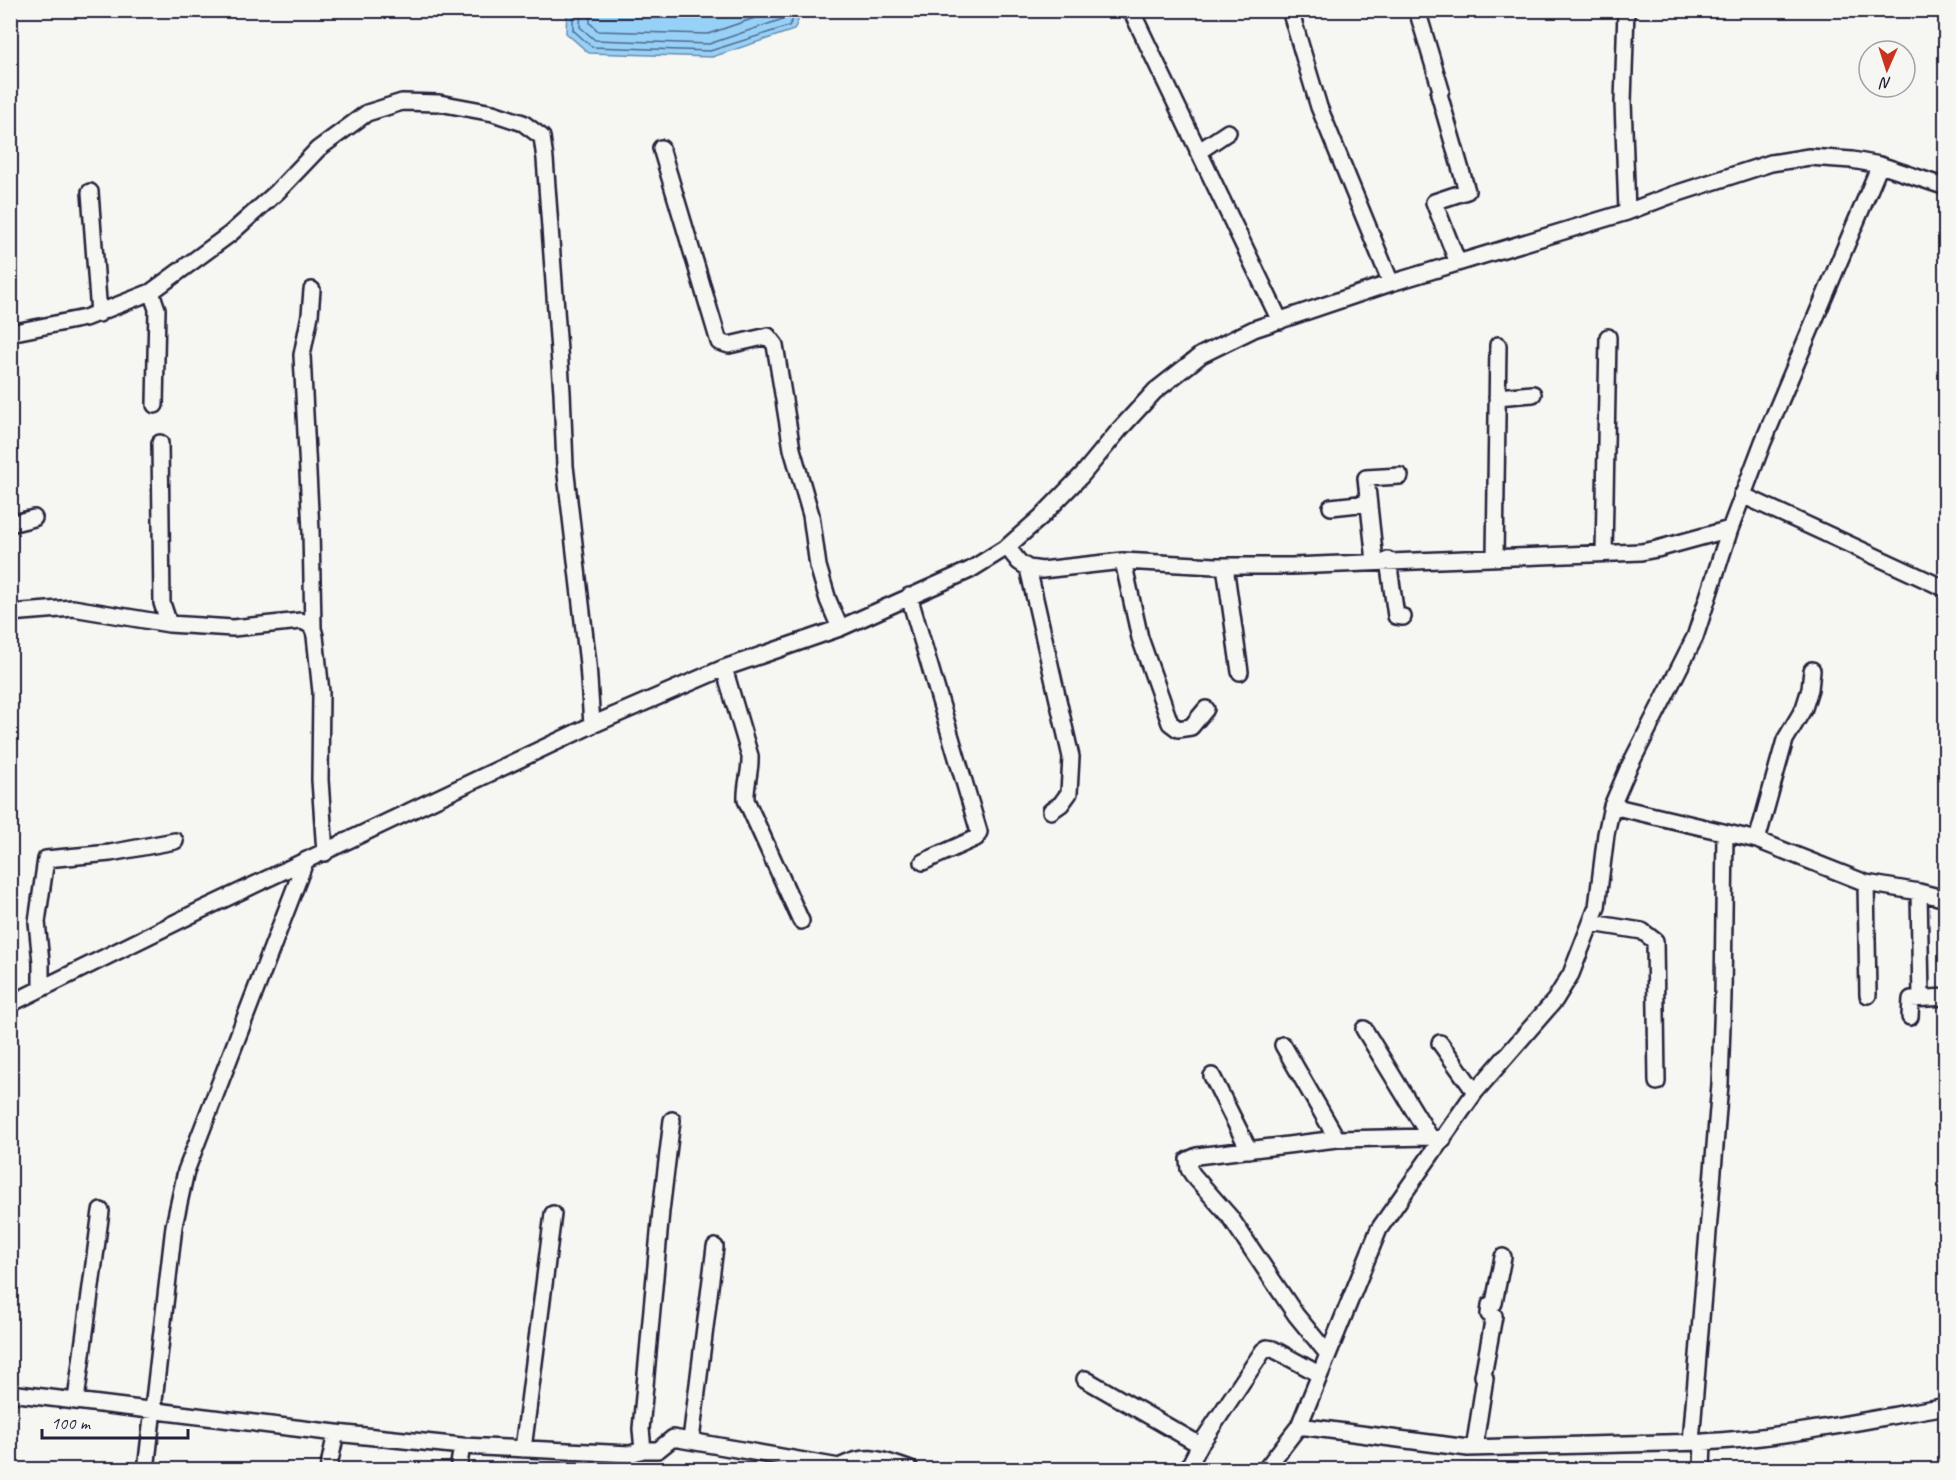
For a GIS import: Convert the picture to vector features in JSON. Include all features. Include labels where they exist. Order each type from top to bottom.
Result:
[{"type":"street","points":[[1131,10],[1280,321]]},
{"type":"street","points":[[1290,10],[1318,106],[1391,284]]},
{"type":"street","points":[[1417,10],[1441,90],[1439,94],[1467,191],[1434,202],[1458,263]]},
{"type":"street","points":[[1626,10],[1623,102],[1627,212]]},
{"type":"street","points":[[10,333],[99,314],[151,292],[230,234],[277,192],[318,149],[367,113],[402,102],[439,103],[492,113],[523,123],[542,137],[550,206],[565,466],[588,664],[592,725]]},
{"type":"street","points":[[1198,152],[1228,132]]},
{"type":"street","points":[[661,148],[719,342],[729,345],[768,336],[775,345],[792,449],[811,515],[818,566],[828,600],[840,628]]},
{"type":"street","points":[[10,1004],[592,725],[724,668],[840,628],[970,570],[1007,547],[1041,517],[1082,475],[1155,391],[1181,370],[1212,350],[1254,329],[1391,284],[1627,212],[1672,195],[1771,164],[1809,157],[1852,160],[1880,165],[1946,187]]},
{"type":"street","points":[[1265,1470],[1299,1426],[1379,1229],[1437,1138],[1555,1000],[1571,974],[1597,907],[1606,834],[1612,806],[1647,730],[1695,637],[1742,495],[1880,165]]},
{"type":"street","points":[[90,192],[99,314]]},
{"type":"street","points":[[312,290],[310,315],[302,355],[311,531],[313,628],[321,692],[320,780],[325,853]]},
{"type":"street","points":[[151,292],[156,309],[154,405]]},
{"type":"street","points":[[1604,554],[1608,337]]},
{"type":"street","points":[[1495,557],[1498,345]]},
{"type":"street","points":[[1497,397],[1533,394]]},
{"type":"street","points":[[160,443],[162,603],[169,624]]},
{"type":"street","points":[[1400,476],[1366,478],[1368,503],[1381,561],[1396,616],[1403,616]]},
{"type":"street","points":[[1742,495],[1946,589]]},
{"type":"street","points":[[1331,507],[1368,503]]},
{"type":"street","points":[[10,524],[33,518]]},
{"type":"street","points":[[1007,547],[1019,562],[1028,568],[1042,570],[1123,561],[1225,566],[1292,566],[1604,554],[1657,549],[1730,529]]},
{"type":"street","points":[[1123,561],[1140,638],[1170,723],[1178,729],[1191,727],[1206,709]]},
{"type":"street","points":[[1225,566],[1240,672]]},
{"type":"street","points":[[1028,568],[1071,757],[1069,793],[1061,804],[1051,811]]},
{"type":"street","points":[[909,596],[979,832],[976,838],[923,862]]},
{"type":"street","points":[[10,613],[73,609],[169,624],[233,628],[301,621],[313,628]]},
{"type":"street","points":[[724,668],[750,756],[751,767],[745,791],[746,800],[801,921]]},
{"type":"street","points":[[1757,840],[1785,740],[1804,708],[1810,689],[1812,670]]},
{"type":"street","points":[[1612,806],[1757,840],[1866,883],[1945,895]]},
{"type":"street","points":[[1702,1470],[1697,1442],[1720,1084],[1725,833]]},
{"type":"street","points":[[41,989],[37,922],[46,860],[110,854],[176,841]]},
{"type":"street","points":[[146,1470],[174,1226],[186,1171],[305,862]]},
{"type":"street","points":[[1866,883],[1868,995]]},
{"type":"street","points":[[1919,892],[1921,998]]},
{"type":"street","points":[[1592,923],[1642,931],[1655,940],[1657,1082]]},
{"type":"street","points":[[1910,1017],[1911,999],[1946,997]]},
{"type":"street","points":[[1364,1029],[1437,1138]]},
{"type":"street","points":[[1440,1043],[1475,1092]]},
{"type":"street","points":[[1283,1045],[1337,1139]]},
{"type":"street","points":[[1212,1076],[1249,1150]]},
{"type":"street","points":[[643,1450],[641,1429],[661,1211],[672,1120]]},
{"type":"street","points":[[1327,1353],[1296,1315],[1230,1217],[1193,1176],[1187,1164],[1188,1160],[1197,1156],[1337,1139],[1437,1138]]},
{"type":"street","points":[[76,1400],[101,1211]]},
{"type":"street","points":[[523,1449],[554,1214]]},
{"type":"street","points":[[691,1440],[715,1247]]},
{"type":"street","points":[[1470,1448],[1475,1443],[1485,1378],[1483,1376],[1494,1316],[1489,1314],[1490,1305],[1494,1303],[1503,1257]]},
{"type":"street","points":[[1187,1470],[1200,1445],[1267,1348],[1281,1352],[1319,1374]]},
{"type":"street","points":[[1085,1378],[1200,1445]]},
{"type":"street","points":[[10,1393],[462,1446],[630,1454],[643,1450],[658,1450],[673,1438],[839,1467],[852,1461],[871,1457],[911,1470]]},
{"type":"street","points":[[1299,1426],[1470,1448],[1697,1442],[1738,1440],[1788,1433],[1946,1406]]},
{"type":"street","points":[[328,1470],[336,1433]]},
{"type":"street","points":[[458,1470],[462,1446]]},
{"type":"water","points":[[567,10],[808,11],[800,16],[794,30],[712,57],[589,53],[566,33]]}]
